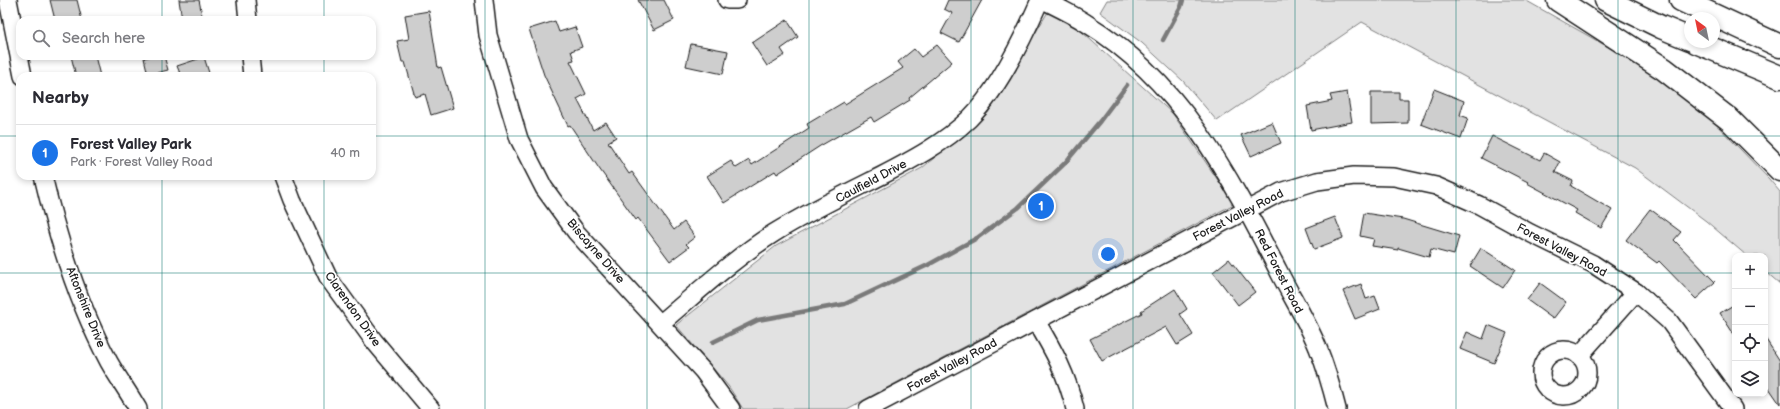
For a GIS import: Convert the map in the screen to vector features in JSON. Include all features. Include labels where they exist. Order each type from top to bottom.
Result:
[{"type":"highway","points":[[1558,0],[1664,69],[1730,120],[1780,170]]},
{"type":"highway","points":[[1606,0],[1684,37]]},
{"type":"highway","points":[[1681,0],[1780,46]]},
{"type":"highway","points":[[1710,48],[1780,77]]},
{"type":"street","points":[[8,0],[16,41]]},
{"type":"street","points":[[246,0],[248,16]]},
{"type":"street","name":"Biscayne Drive","points":[[484,0],[488,35],[519,139],[544,188],[576,232],[661,323],[703,371],[731,409]]},
{"type":"street","points":[[727,0],[737,0]]},
{"type":"street","name":"Caulfield Drive","points":[[661,323],[732,262],[775,233],[917,157],[943,140],[969,118],[994,88],[1028,26],[1040,0]]},
{"type":"street","name":"Red Forest Road","points":[[1043,0],[1086,23],[1114,43],[1144,69],[1171,95],[1210,146],[1247,209],[1318,348],[1333,392],[1337,409]]},
{"type":"street","points":[[20,60],[22,72]]},
{"type":"street","points":[[250,60],[252,72]]},
{"type":"street","name":"Forest Valley Road","points":[[868,409],[1281,192],[1317,181],[1354,176],[1394,177],[1436,186],[1479,205],[1530,234],[1593,264],[1636,292],[1669,321],[1733,409]]},
{"type":"street","name":"Aftonshire Drive","points":[[44,180],[53,216],[77,293],[109,362],[138,409]]},
{"type":"street","name":"Clarendon Drive","points":[[284,180],[292,200],[329,279],[374,341],[431,409]]},
{"type":"street","points":[[1579,356],[1636,292]]},
{"type":"street","points":[[1036,321],[1053,349],[1069,384],[1075,409]]},
{"type":"shaded area","points":[[1107,0],[1525,0],[1640,65],[1711,119],[1769,179],[1780,192],[1780,284],[1768,274],[1768,253],[1743,253],[1706,221],[1635,168],[1362,22],[1217,121],[1183,81],[1142,43],[1100,12]]},
{"type":"shaded area","points":[[1052,5],[1173,114],[1234,204],[847,409],[743,409],[729,387],[676,325],[776,246],[922,168],[988,113]]},
{"type":"building","points":[[50,0],[77,0],[81,16],[54,16]]},
{"type":"building","points":[[179,0],[199,0],[202,16],[181,16]]},
{"type":"building","points":[[638,0],[664,0],[674,20],[654,30]]},
{"type":"building","points":[[948,0],[982,0],[959,42],[941,33],[952,13],[944,9]]},
{"type":"building","points":[[429,11],[438,68],[441,67],[453,108],[431,115],[425,94],[415,97],[405,62],[402,62],[397,41],[409,39],[405,15]]},
{"type":"building","points":[[787,20],[798,37],[781,49],[785,55],[767,66],[752,43]]},
{"type":"building","points":[[555,21],[559,32],[575,27],[582,47],[571,51],[574,60],[570,61],[586,94],[577,99],[593,130],[606,122],[616,137],[608,142],[629,174],[632,172],[674,230],[684,222],[695,237],[686,244],[689,247],[670,261],[638,218],[636,220],[570,125],[568,126],[544,75],[529,29]]},
{"type":"building","points":[[691,44],[728,51],[723,74],[686,66]]},
{"type":"building","points":[[937,45],[952,62],[909,98],[910,100],[874,122],[871,117],[820,146],[777,174],[775,171],[724,203],[707,176],[731,161],[736,168],[749,160],[752,165],[809,128],[807,124],[844,102],[845,104],[903,68],[898,62],[914,49],[921,57]]},
{"type":"building","points":[[72,60],[96,60],[99,72],[75,72]]},
{"type":"building","points":[[144,60],[165,60],[168,70],[160,72],[147,72]]},
{"type":"building","points":[[195,60],[205,60],[209,72],[179,72],[177,66]]},
{"type":"building","points":[[1434,89],[1464,101],[1460,115],[1468,118],[1461,139],[1421,124]]},
{"type":"building","points":[[1347,92],[1352,122],[1311,130],[1307,106],[1332,101],[1330,95]]},
{"type":"building","points":[[1371,92],[1399,92],[1399,99],[1408,99],[1408,123],[1371,124]]},
{"type":"building","points":[[1272,122],[1281,143],[1251,156],[1241,135]]},
{"type":"building","points":[[1492,136],[1540,160],[1544,153],[1560,162],[1555,172],[1573,181],[1571,186],[1612,210],[1601,228],[1575,213],[1577,210],[1527,183],[1528,182],[1481,158]]},
{"type":"building","points":[[1650,209],[1681,232],[1674,240],[1715,282],[1696,299],[1659,261],[1657,263],[1626,240]]},
{"type":"building","points":[[1364,213],[1403,219],[1459,236],[1454,255],[1431,249],[1429,257],[1398,248],[1398,250],[1372,246],[1374,239],[1360,236]]},
{"type":"building","points":[[1335,217],[1343,238],[1314,249],[1306,228]]},
{"type":"building","points":[[1481,248],[1515,270],[1503,288],[1470,266]]},
{"type":"building","points":[[1229,259],[1255,292],[1238,305],[1213,272]]},
{"type":"building","points":[[1540,283],[1566,302],[1553,319],[1527,300]]},
{"type":"building","points":[[1361,284],[1366,299],[1375,296],[1380,309],[1355,319],[1343,291]]},
{"type":"building","points":[[1175,289],[1187,309],[1180,314],[1193,335],[1177,345],[1166,327],[1102,361],[1090,339],[1142,313],[1141,311]]},
{"type":"building","points":[[1732,306],[1732,331],[1720,313]]},
{"type":"building","points":[[1488,325],[1507,333],[1494,363],[1460,349],[1467,332],[1483,339]]},
{"type":"building","points":[[1768,343],[1780,361],[1780,404],[1769,388]]},
{"type":"waterway","points":[[1163,40],[1181,7],[1183,0]]},
{"type":"waterway","points":[[713,342],[758,320],[845,304],[928,265],[977,238],[1018,208],[1065,163],[1100,121],[1127,85]]},
{"type":"place","name":"Forest Valley Park","points":[[1041,206]]}]
